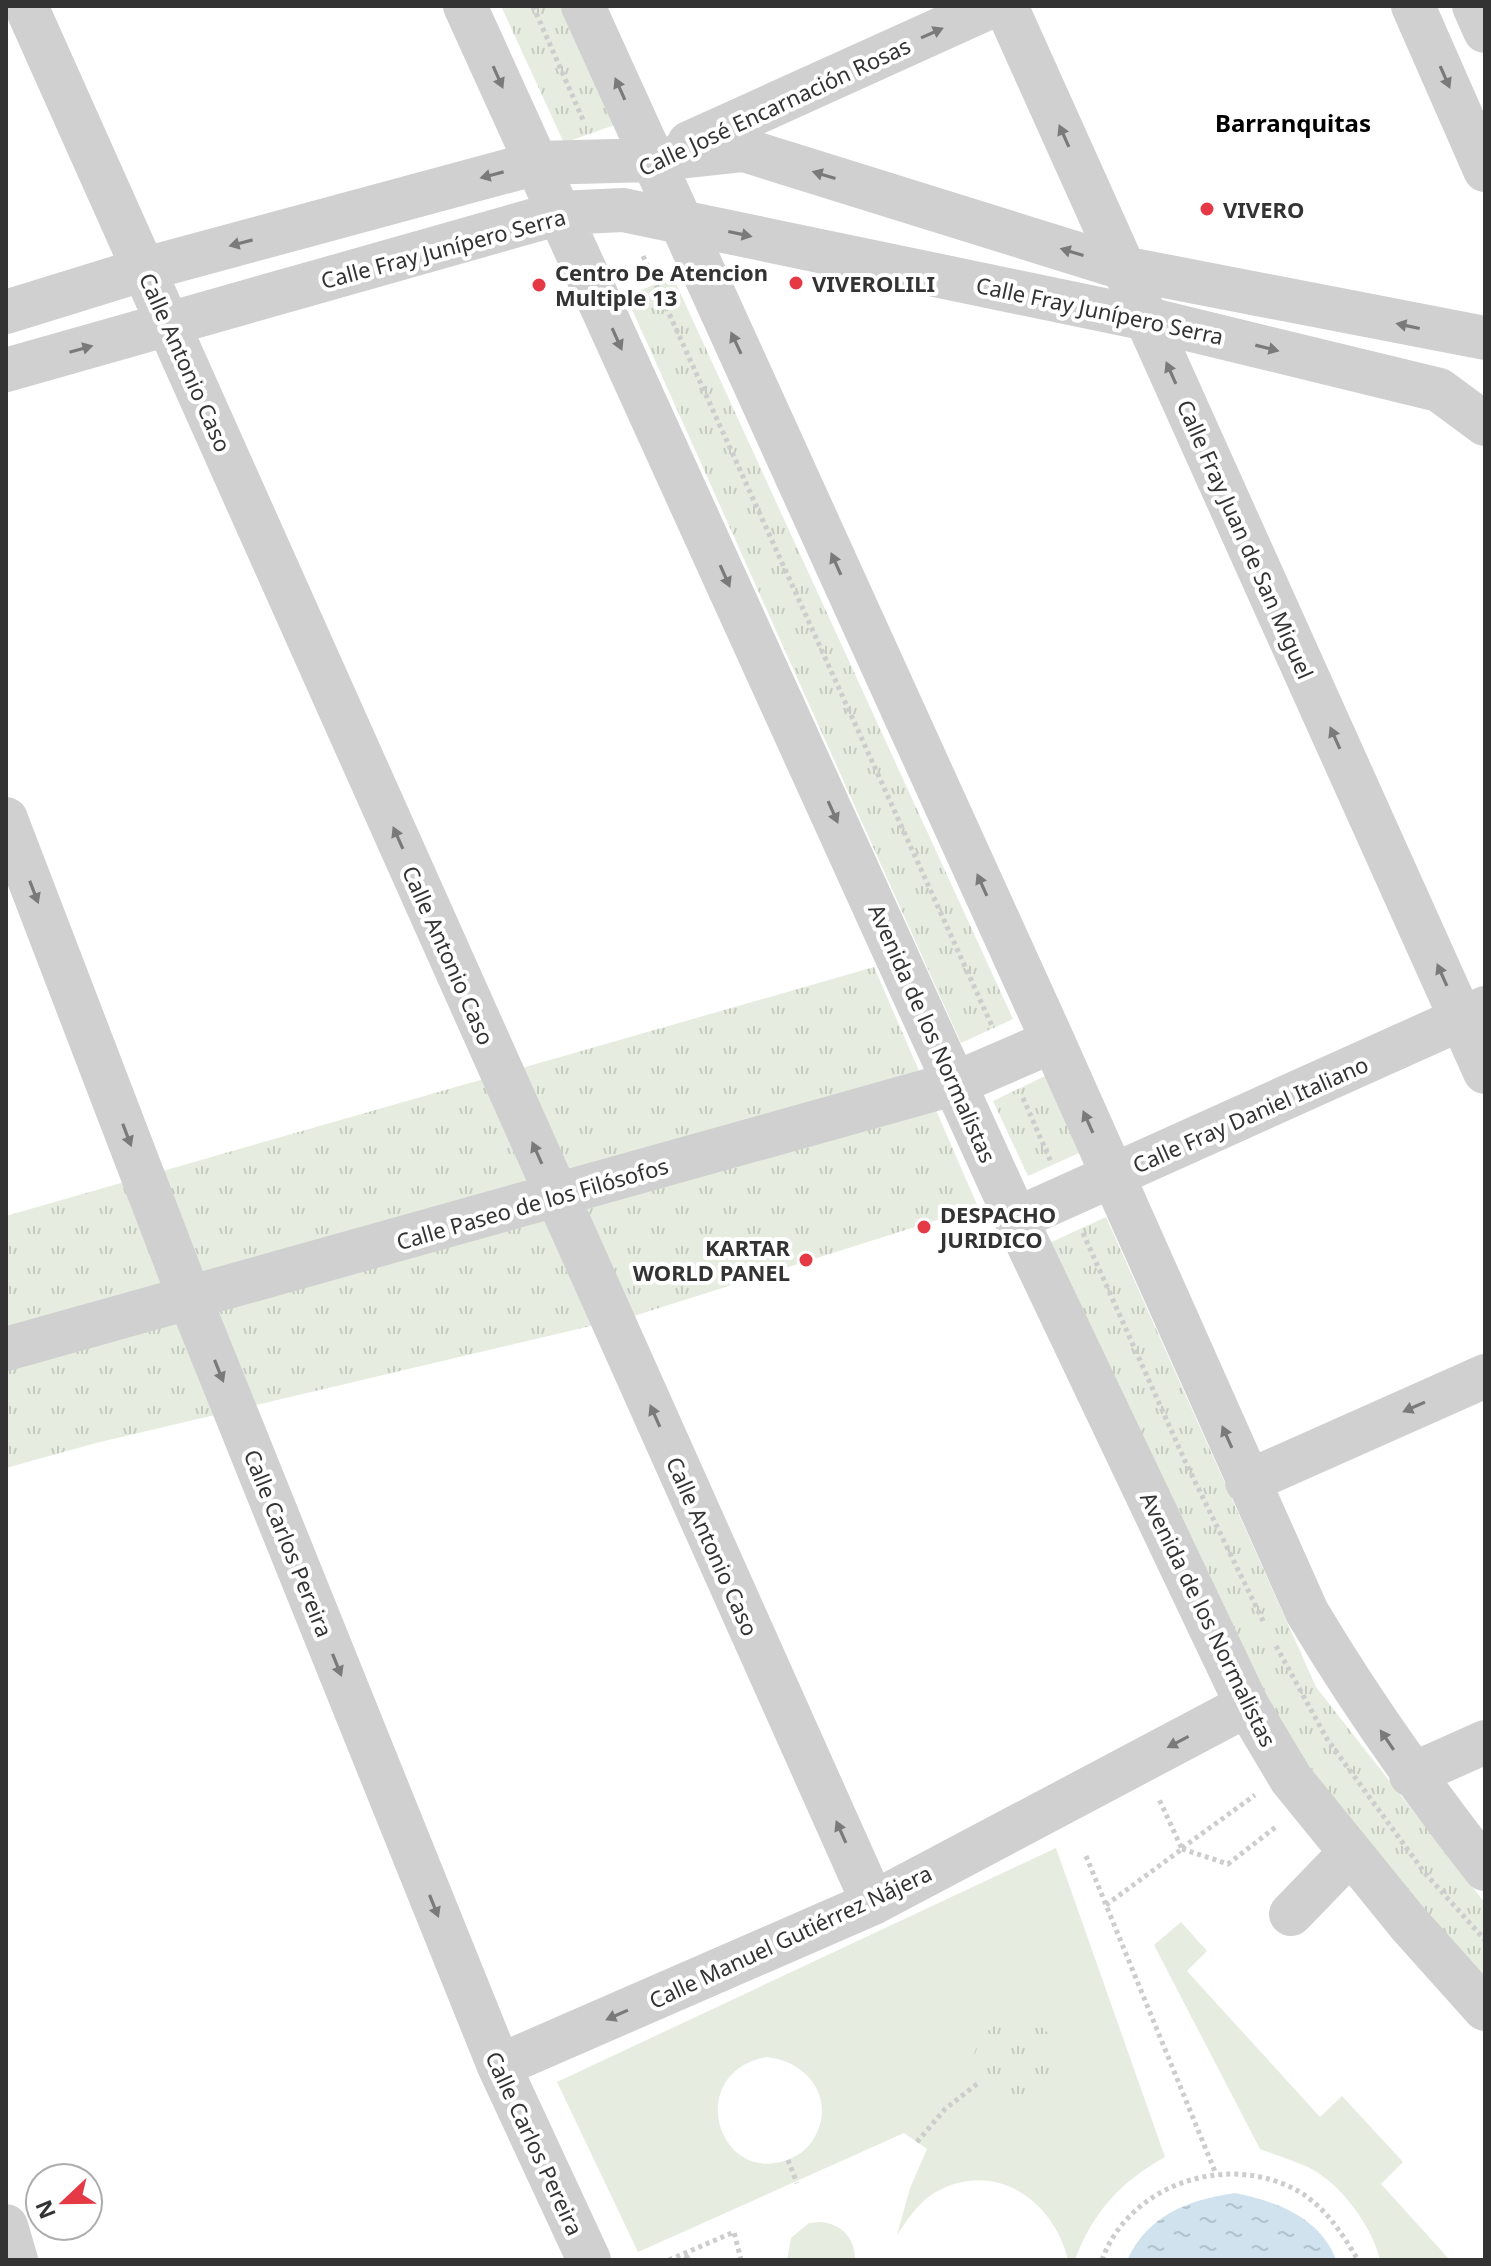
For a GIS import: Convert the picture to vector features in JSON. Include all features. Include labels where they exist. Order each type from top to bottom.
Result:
[{"type":"street","name":"Calle Antonio Caso","points":[[26,6],[873,1903]]},
{"type":"street","name":"Avenida de los Normalistas","points":[[465,6],[1016,1219],[1247,1705],[1291,1779],[1350,1853],[1485,2009]]},
{"type":"street","points":[[583,6],[1053,1041],[1307,1612],[1354,1691],[1411,1775],[1485,1869]]},
{"type":"street","name":"Calle José Encarnación Rosas","points":[[560,213],[652,160],[992,6]]},
{"type":"street","name":"Calle Fray Juan de San Miguel","points":[[1006,6],[1123,268],[1473,1014],[1485,1072]]},
{"type":"street","points":[[1413,6],[1485,170]]},
{"type":"street","points":[[1474,6],[1485,31]]},
{"type":"street","points":[[6,312],[145,269],[537,163],[652,160],[744,150],[1123,268],[1485,338]]},
{"type":"street","name":"Calle Fray Junípero Serra","points":[[6,370],[560,213],[623,210],[1147,319],[1439,390],[1485,424]]},
{"type":"street","name":"Calle Carlos Pereira","points":[[6,819],[190,1299],[499,2066],[589,2260]]},
{"type":"street","name":"Calle Fray Daniel Italiano","points":[[1016,1219],[1473,1014]]},
{"type":"street","name":"Calle Paseo de los Filósofos","points":[[6,1349],[956,1083],[1053,1041]]},
{"type":"street","points":[[1247,1482],[1485,1376]]},
{"type":"street","name":"Calle Manuel Gutiérrez Nájera","points":[[499,2066],[873,1903],[1247,1705]]},
{"type":"street","points":[[1411,1775],[1485,1742]]},
{"type":"street","points":[[1291,1914],[1350,1853]]},
{"type":"street","points":[[6,2226],[16,2260]]},
{"type":"path","points":[[533,6],[602,163]]},
{"type":"path","points":[[623,210],[1185,1461],[1267,1629]]},
{"type":"path","points":[[1274,1642],[1327,1739],[1424,1872],[1485,1940]]},
{"type":"path","points":[[1153,1785],[1182,1849],[1228,1864],[1284,1821]]},
{"type":"path","points":[[1106,1905],[1262,1791]]},
{"type":"path","points":[[1086,1856],[1216,2174]]},
{"type":"path","points":[[917,2142],[937,2118],[977,2084]]},
{"type":"path","points":[[788,2160],[797,2183]]},
{"type":"path","points":[[1102,2260],[1107,2245],[1135,2210],[1173,2185],[1216,2174],[1261,2177],[1302,2194],[1336,2224],[1358,2260]]},
{"type":"path","points":[[669,2260],[687,2258],[734,2232],[741,2260]]},
{"type":"green space","points":[[501,6],[566,6],[620,123],[564,143]]},
{"type":"green space","points":[[673,277],[1013,1019],[961,1043],[626,296]]},
{"type":"green space","points":[[874,967],[978,1207],[637,1315],[96,1443],[6,1468],[6,1216]]},
{"type":"green space","points":[[1045,1076],[1079,1153],[1028,1176],[993,1101]]},
{"type":"green space","points":[[1106,1217],[1316,1687],[1485,1903],[1485,1986],[1420,1916],[1266,1712],[1045,1245]]},
{"type":"green space","points":[[1056,1848],[1165,2157],[1134,2177],[1110,2200],[1090,2227],[1075,2260],[1068,2260],[1061,2238],[1050,2219],[1035,2203],[999,2183],[978,2180],[956,2183],[928,2197],[897,2235],[910,2188],[927,2149],[904,2133],[638,2252],[557,2082]],"holes":[[[767,2057],[782,2060],[807,2075],[815,2086],[822,2111],[820,2125],[813,2140],[793,2158],[760,2163],[741,2156],[727,2141],[719,2122],[718,2102],[726,2083],[741,2067]]]},
{"type":"green space","points":[[1181,1922],[1207,1951],[1187,1971],[1320,2117],[1342,2096],[1403,2162],[1381,2184],[1450,2260],[1380,2260],[1362,2219],[1332,2183],[1308,2167],[1260,2149],[1154,1945]]},
{"type":"green space","points":[[1017,2020],[1034,2023],[1048,2033],[1058,2047],[1061,2064],[1058,2081],[1048,2095],[1034,2105],[1017,2108],[1000,2105],[986,2095],[976,2081],[973,2064],[976,2047],[986,2033],[1000,2023]]},
{"type":"green space","points":[[809,2223],[835,2226],[846,2234],[853,2245],[855,2260],[787,2260],[791,2238]]},
{"type":"water","points":[[1235,2193],[1280,2206],[1308,2222],[1329,2245],[1336,2260],[1127,2260],[1146,2232],[1171,2212],[1201,2200]]},
{"type":"place","name":"VIVERO","points":[[1207,209]]},
{"type":"place","name":"VIVEROLILI","points":[[796,283]]},
{"type":"place","name":"Centro De Atencion Multiple 13","points":[[539,285]]},
{"type":"place","name":"DESPACHO JURIDICO","points":[[924,1227]]},
{"type":"place","name":"KARTAR WORLD PANEL","points":[[806,1260]]},
{"type":"district","name":"Barranquitas","points":[[1293,122]]}]
